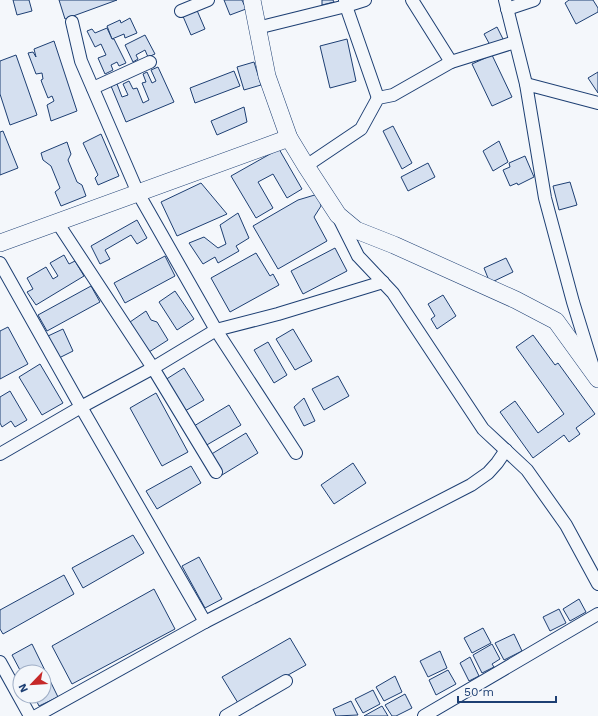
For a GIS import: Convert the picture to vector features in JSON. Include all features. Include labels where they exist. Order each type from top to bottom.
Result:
[{"type":"street","points":[[181,11],[208,0]]},
{"type":"street","points":[[252,0],[267,76],[289,138],[338,215],[358,256],[393,293],[483,429],[527,470],[566,525],[598,584]]},
{"type":"street","points":[[257,28],[345,3],[365,0]]},
{"type":"street","points":[[412,0],[451,62]]},
{"type":"street","points":[[534,0],[506,5],[526,84],[545,198],[573,302],[597,378]]},
{"type":"street","points":[[306,166],[361,129],[378,98],[345,3]]},
{"type":"street","points":[[72,22],[81,61],[138,193],[216,330],[296,452]]},
{"type":"street","points":[[378,98],[393,95],[451,62],[515,42]]},
{"type":"street","points":[[93,88],[150,62]]},
{"type":"street","points":[[526,84],[598,102]]},
{"type":"street","points":[[0,243],[289,138]]},
{"type":"street","points":[[338,215],[356,230],[394,245],[508,297],[556,321],[597,378]]},
{"type":"street","points":[[57,222],[152,368],[216,472]]},
{"type":"street","points":[[0,263],[205,622]]},
{"type":"street","points":[[0,454],[216,330],[278,314],[383,282]]},
{"type":"street","points":[[36,716],[205,622],[471,485],[488,473],[506,450]]},
{"type":"street","points":[[424,716],[598,614]]},
{"type":"street","points":[[0,662],[30,716]]},
{"type":"street","points":[[226,716],[286,681]]},
{"type":"building","points":[[13,0],[29,0],[32,11],[17,15]]},
{"type":"building","points":[[59,0],[117,0],[65,19]]},
{"type":"building","points":[[224,0],[242,0],[246,9],[230,15]]},
{"type":"building","points":[[322,0],[333,0],[334,2],[322,5]]},
{"type":"building","points":[[569,0],[593,0],[598,8],[598,12],[576,24],[565,3]]},
{"type":"building","points":[[196,8],[205,29],[191,35],[182,14]]},
{"type":"building","points":[[130,18],[137,33],[125,38],[124,34],[112,39],[107,26],[120,20],[121,23]]},
{"type":"building","points":[[497,27],[503,39],[490,45],[484,34]]},
{"type":"building","points":[[107,28],[126,63],[119,66],[117,62],[111,65],[113,70],[105,74],[98,58],[106,55],[101,44],[95,47],[87,31],[92,29],[95,33]]},
{"type":"building","points":[[145,35],[155,54],[148,57],[145,50],[136,55],[138,59],[133,62],[125,45]]},
{"type":"building","points":[[347,39],[356,81],[330,88],[320,46]]},
{"type":"building","points":[[54,41],[77,111],[51,121],[47,105],[54,101],[52,96],[48,98],[41,80],[43,79],[42,73],[36,74],[28,53],[33,52],[36,57],[34,49]]},
{"type":"building","points":[[16,55],[37,115],[10,125],[0,94],[0,61]]},
{"type":"building","points":[[492,55],[512,97],[492,106],[472,64]]},
{"type":"building","points":[[254,62],[261,85],[244,90],[237,67]]},
{"type":"building","points":[[158,67],[174,102],[126,122],[111,86],[117,84],[122,97],[128,95],[123,84],[129,81],[133,89],[137,88],[143,103],[149,100],[142,83],[146,82],[143,74],[147,72],[152,83],[156,81],[151,70]]},
{"type":"building","points":[[234,71],[240,86],[195,103],[190,88]]},
{"type":"building","points":[[598,72],[598,93],[588,78]]},
{"type":"building","points":[[244,107],[247,122],[217,135],[211,121]]},
{"type":"building","points":[[393,126],[412,163],[402,169],[383,131]]},
{"type":"building","points":[[3,131],[18,168],[0,175],[0,132]]},
{"type":"building","points":[[101,134],[119,176],[98,185],[95,178],[98,175],[83,143]]},
{"type":"building","points":[[499,141],[508,162],[493,171],[483,151]]},
{"type":"building","points":[[67,142],[71,154],[68,160],[77,182],[82,185],[86,196],[61,206],[55,192],[60,188],[51,166],[43,160],[41,153]]},
{"type":"building","points":[[279,149],[302,189],[287,198],[273,174],[258,182],[273,208],[256,218],[231,176]]},
{"type":"building","points":[[525,156],[534,177],[518,185],[517,183],[510,186],[503,170],[510,167],[509,163]]},
{"type":"building","points":[[428,163],[435,177],[408,191],[401,177]]},
{"type":"building","points":[[570,182],[577,205],[559,210],[553,186]]},
{"type":"building","points":[[201,183],[227,214],[177,236],[161,202]]},
{"type":"building","points":[[318,194],[321,206],[314,217],[327,241],[278,269],[253,226],[298,200]]},
{"type":"building","points":[[238,213],[249,238],[236,246],[239,251],[218,263],[215,257],[203,264],[189,243],[204,237],[218,248],[226,244],[220,225]]},
{"type":"building","points":[[137,220],[147,238],[137,244],[131,235],[105,250],[110,259],[100,264],[91,246]]},
{"type":"building","points":[[335,248],[347,271],[303,294],[291,271]]},
{"type":"building","points":[[256,253],[270,276],[273,274],[279,285],[230,312],[211,278]]},
{"type":"building","points":[[64,255],[69,264],[75,261],[84,276],[36,305],[27,292],[33,289],[27,278],[46,267],[53,279],[58,276],[50,263]]},
{"type":"building","points":[[165,256],[175,276],[125,303],[114,283]]},
{"type":"building","points":[[506,258],[513,272],[490,283],[484,268]]},
{"type":"building","points":[[91,286],[100,302],[47,331],[38,315]]},
{"type":"building","points":[[175,291],[194,319],[177,330],[159,302]]},
{"type":"building","points":[[443,295],[456,316],[437,329],[431,319],[435,316],[428,304]]},
{"type":"building","points":[[146,311],[151,320],[157,322],[168,340],[149,352],[130,322]]},
{"type":"building","points":[[8,327],[28,364],[0,379],[0,331]]},
{"type":"building","points":[[63,329],[73,351],[59,358],[48,336]]},
{"type":"building","points":[[293,329],[312,361],[295,370],[276,339]]},
{"type":"building","points":[[533,335],[555,365],[558,363],[595,414],[576,428],[580,434],[569,442],[564,435],[533,458],[500,412],[515,401],[538,433],[564,414],[516,347]]},
{"type":"building","points":[[268,342],[287,375],[274,383],[254,350]]},
{"type":"building","points":[[40,364],[63,403],[42,415],[19,377]]},
{"type":"building","points":[[184,368],[204,400],[185,411],[165,380]]},
{"type":"building","points":[[338,376],[349,396],[324,410],[312,389]]},
{"type":"building","points":[[10,391],[27,420],[15,427],[11,421],[2,427],[0,423],[0,397]]},
{"type":"building","points":[[156,393],[188,452],[162,466],[130,408]]},
{"type":"building","points":[[304,398],[315,421],[304,426],[294,407]]},
{"type":"building","points":[[229,405],[241,425],[205,446],[194,426]]},
{"type":"building","points":[[246,433],[258,453],[222,475],[210,455]]},
{"type":"building","points":[[353,463],[366,483],[334,504],[321,485]]},
{"type":"building","points":[[191,466],[201,483],[157,509],[146,491]]},
{"type":"building","points":[[133,535],[144,553],[83,588],[72,568]]},
{"type":"building","points":[[199,557],[222,599],[205,608],[182,566]]},
{"type":"building","points":[[64,575],[74,594],[3,634],[0,629],[0,610]]},
{"type":"building","points":[[154,589],[175,629],[72,684],[52,646]]},
{"type":"building","points":[[579,599],[586,612],[570,621],[563,609]]},
{"type":"building","points":[[559,609],[566,623],[550,631],[543,617]]},
{"type":"building","points":[[483,628],[491,643],[472,653],[464,638]]},
{"type":"building","points":[[514,634],[522,651],[504,660],[495,643]]},
{"type":"building","points":[[290,638],[306,665],[238,703],[222,677]]},
{"type":"building","points":[[32,644],[42,664],[17,664],[12,655]]},
{"type":"building","points":[[492,644],[500,659],[492,664],[494,667],[482,673],[473,655]]},
{"type":"building","points":[[440,651],[447,668],[428,677],[420,661]]},
{"type":"building","points":[[470,657],[479,676],[469,681],[460,663]]},
{"type":"building","points":[[448,670],[456,684],[436,695],[429,680]]},
{"type":"building","points":[[395,676],[402,692],[384,701],[376,687]]},
{"type":"building","points":[[52,685],[58,697],[52,700]]},
{"type":"building","points":[[373,690],[380,704],[363,713],[355,699]]},
{"type":"building","points":[[405,694],[412,708],[396,716],[392,716],[385,705]]},
{"type":"building","points":[[351,701],[358,715],[336,716],[333,709]]},
{"type":"building","points":[[382,706],[388,716],[364,716]]}]
